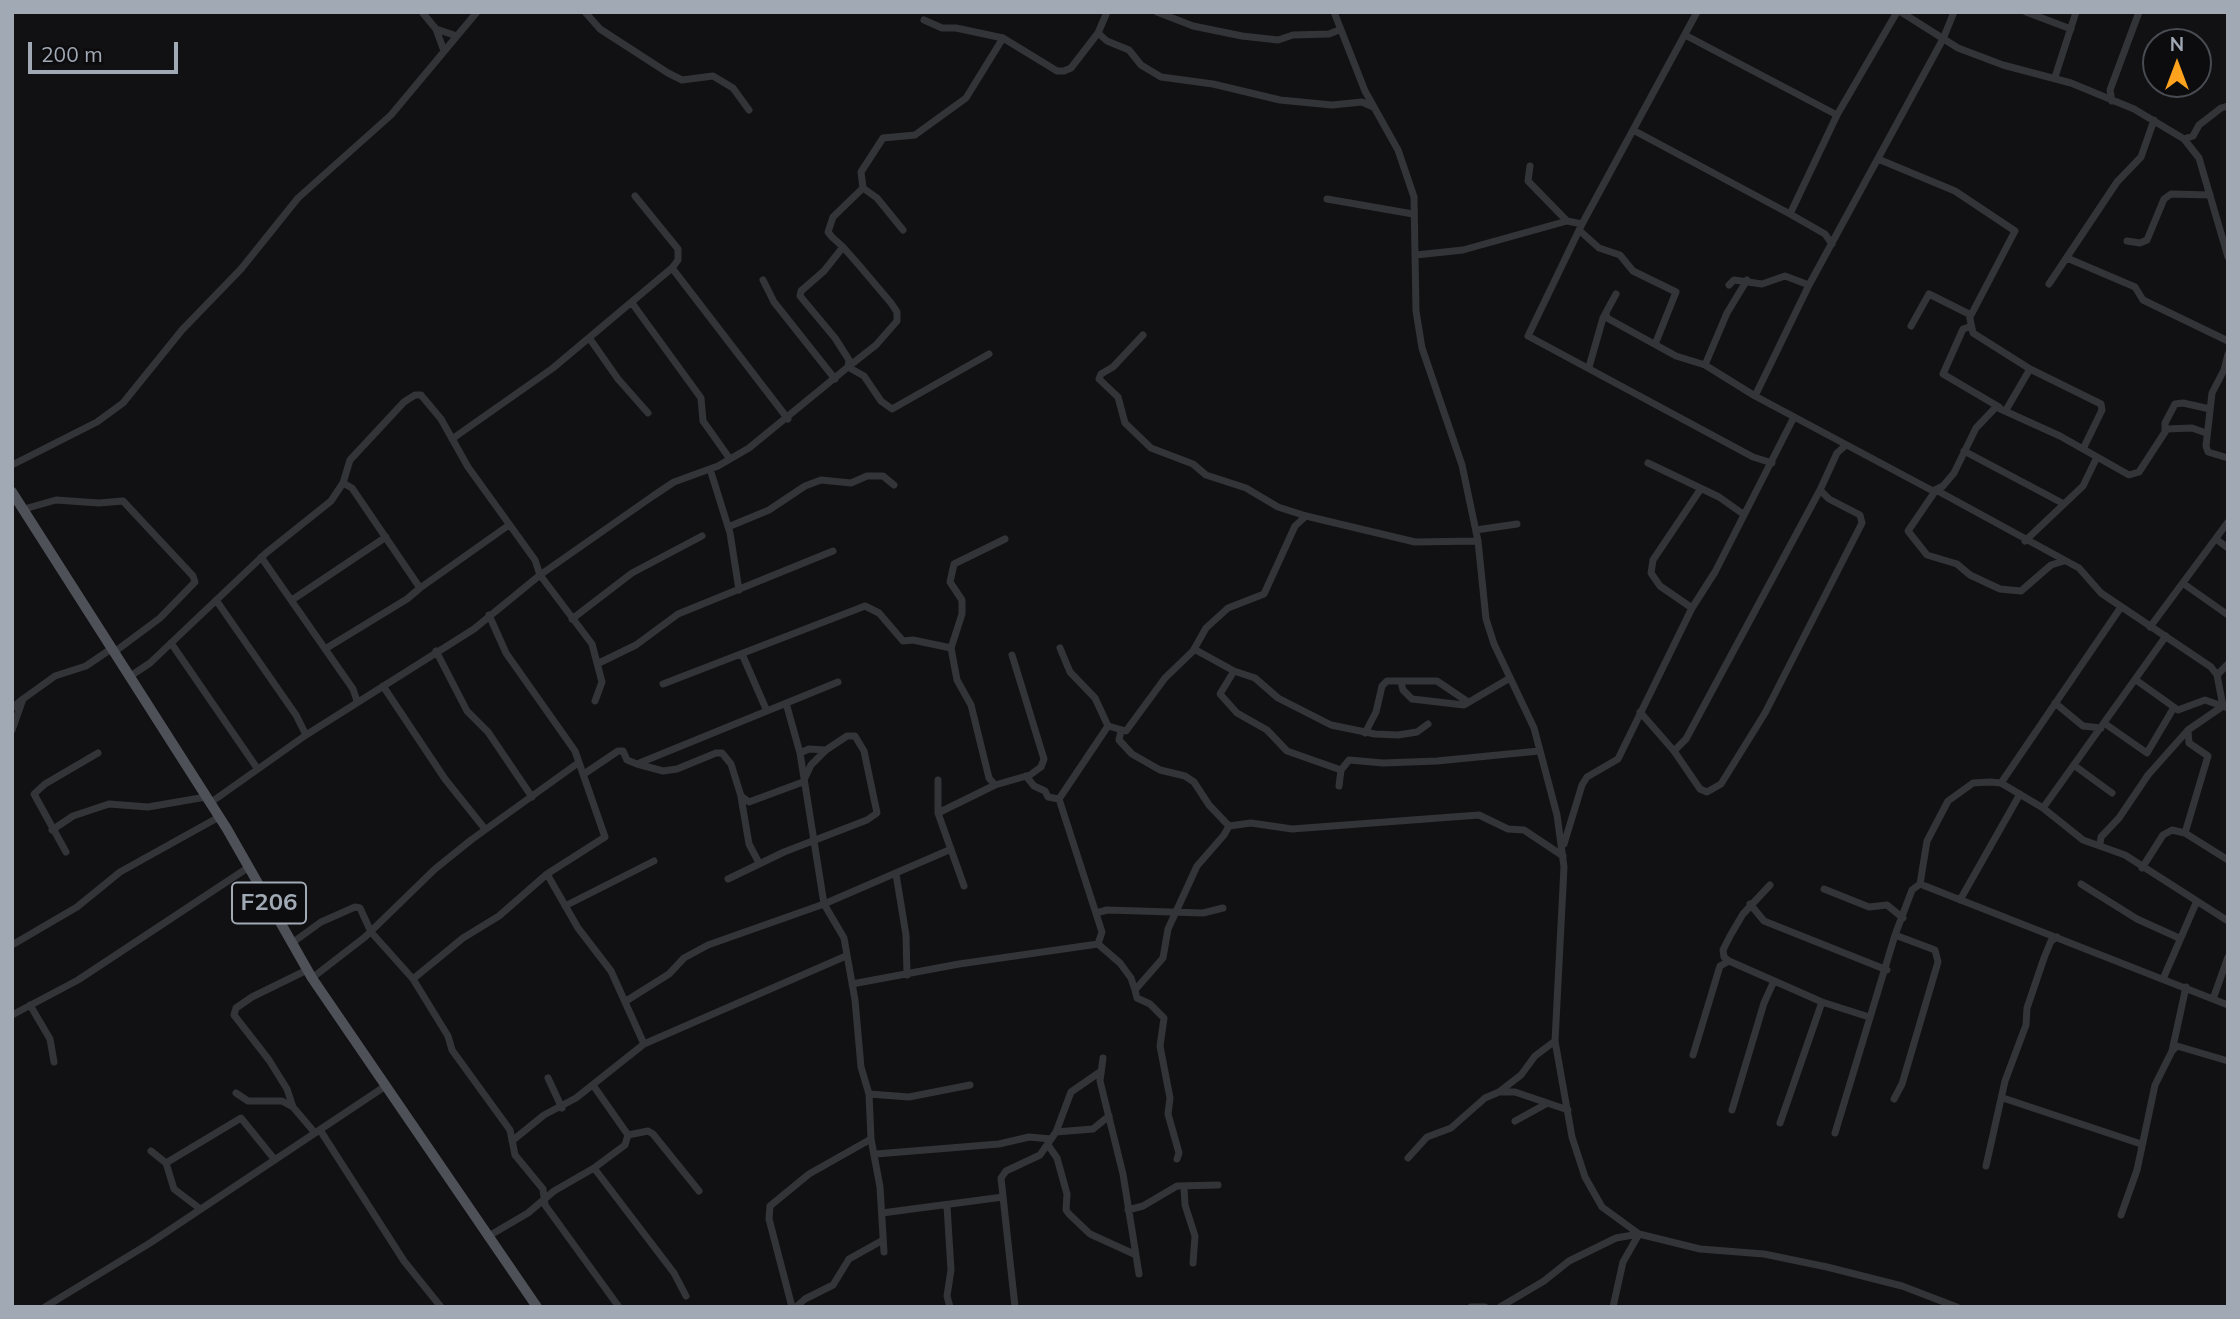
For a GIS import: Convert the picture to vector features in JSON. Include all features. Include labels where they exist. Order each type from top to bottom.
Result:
[{"type":"main road","name":"F206","points":[[12,493],[219,817],[310,974],[384,1087],[537,1307]]},
{"type":"street","points":[[422,12],[436,29],[444,51]]},
{"type":"street","points":[[12,465],[97,422],[123,403],[182,330],[241,269],[298,198],[391,115],[477,12]]},
{"type":"street","points":[[585,12],[600,29],[668,73],[682,80],[713,76],[733,88],[748,110]]},
{"type":"street","points":[[924,20],[942,28],[956,28],[1003,38],[1057,71],[1064,71],[1071,68],[1098,33],[1107,12]]},
{"type":"street","points":[[1157,12],[1194,26],[1278,40],[1293,34],[1329,34],[1339,30]]},
{"type":"street","points":[[1334,12],[1339,30],[1373,107],[1402,161],[1414,197],[1416,311],[1422,348],[1462,465],[1478,541],[1486,619],[1534,728],[1563,846],[1555,1041],[1577,1157],[1593,1194],[1602,1208],[1639,1234],[1700,1249],[1764,1254],[1827,1267],[1902,1286],[1957,1307]]},
{"type":"street","points":[[1697,12],[1581,227],[1528,335],[1753,457],[1772,463]]},
{"type":"street","points":[[1790,214],[1838,115],[1899,12],[1943,39],[2003,65],[2055,76],[2154,120],[2185,139],[2199,158],[2228,257]]},
{"type":"street","points":[[1755,396],[1809,285],[1943,39],[1954,12]]},
{"type":"street","points":[[2026,12],[2071,29]]},
{"type":"street","points":[[2055,76],[2076,12]]},
{"type":"street","points":[[2113,101],[2110,90],[2139,12]]},
{"type":"street","points":[[436,29],[457,36]]},
{"type":"street","points":[[1098,33],[1107,41],[1129,50],[1141,65],[1161,77],[1253,92],[1271,99],[1332,105],[1362,102],[1373,107]]},
{"type":"street","points":[[1685,35],[1838,115]]},
{"type":"street","points":[[903,230],[877,198],[863,188],[860,181],[861,172],[883,138],[915,135],[966,98],[1003,38]]},
{"type":"street","points":[[2185,139],[2193,136],[2199,125],[2221,107],[2228,106]]},
{"type":"street","points":[[2049,284],[2117,182],[2141,157],[2154,120]]},
{"type":"street","points":[[1633,130],[1825,234],[1832,244]]},
{"type":"street","points":[[1878,159],[1955,191],[2015,231],[1970,317],[1969,327],[1973,334],[2030,369],[2101,404],[2102,410],[2082,449]]},
{"type":"street","points":[[1530,166],[1528,181],[1567,221],[1581,227],[1599,248],[1620,255],[1633,271],[1676,292],[1656,342]]},
{"type":"street","points":[[52,830],[74,816],[109,804],[148,807],[208,800],[357,701],[474,629],[540,575],[674,482],[730,460],[788,419],[891,330],[897,321],[897,312],[827,227],[848,200],[863,188]]},
{"type":"street","points":[[2127,241],[2140,243],[2147,240],[2164,199],[2171,194],[2210,195]]},
{"type":"street","points":[[452,439],[554,368],[672,268],[678,260],[678,249],[635,196]]},
{"type":"street","points":[[1327,199],[1413,214]]},
{"type":"street","points":[[1416,255],[1463,250],[1567,221]]},
{"type":"street","points":[[843,247],[824,271],[801,291],[800,296],[835,338],[849,360],[848,367]]},
{"type":"street","points":[[2067,258],[2135,287],[2143,300],[2228,341]]},
{"type":"street","points":[[672,268],[788,419]]},
{"type":"street","points":[[1729,285],[1734,280],[1762,284],[1793,277],[1809,285]]},
{"type":"street","points":[[763,280],[774,302],[835,379]]},
{"type":"street","points":[[1705,365],[1727,313],[1747,280]]},
{"type":"street","points":[[1589,367],[1606,313],[1616,294]]},
{"type":"street","points":[[1911,326],[1929,294],[1970,317]]},
{"type":"street","points":[[632,303],[701,398],[703,421],[726,449],[730,460]]},
{"type":"street","points":[[1606,313],[1607,318],[1656,342],[1676,356],[1705,365],[1794,418],[1936,491],[2085,574],[2101,593],[2211,667],[2217,675],[2225,707]]},
{"type":"street","points":[[1969,327],[1963,329],[1943,374],[2003,409],[2129,475],[2136,474],[2165,432],[2173,427],[2206,433]]},
{"type":"street","points":[[1143,335],[1099,379],[1118,397],[1125,423],[1151,448],[1193,464],[1206,475],[1245,488],[1278,508],[1306,516],[1415,542],[1478,541]]},
{"type":"street","points":[[590,338],[618,379],[648,413]]},
{"type":"street","points":[[848,367],[864,376],[881,401],[892,409],[989,354]]},
{"type":"street","points":[[2228,354],[2212,393],[2206,433],[2208,452],[2228,458]]},
{"type":"street","points":[[2003,409],[2030,369]]},
{"type":"street","points":[[130,677],[150,663],[261,557],[331,501],[343,483],[350,460],[404,402],[415,395],[421,395],[468,467],[535,560],[540,575],[592,645],[602,682],[595,701]]},
{"type":"street","points":[[2165,432],[2165,423],[2175,404],[2183,403],[2210,409]]},
{"type":"street","points":[[2003,409],[1992,409],[1983,419],[1954,473],[1936,491],[1909,531],[1927,555],[1957,564],[1970,575],[2000,589],[2021,591],[2051,565],[2064,561]]},
{"type":"street","points":[[1563,846],[1582,785],[1587,777],[1618,760],[1640,712],[1677,645],[1692,608],[1715,572],[1794,418]]},
{"type":"street","points":[[1674,751],[1680,748],[1702,709],[1820,490],[1837,453],[1846,445]]},
{"type":"street","points":[[1964,451],[2064,504]]},
{"type":"street","points":[[2025,541],[2083,486],[2097,457]]},
{"type":"street","points":[[1648,463],[1743,514]]},
{"type":"street","points":[[710,469],[728,527],[739,590]]},
{"type":"street","points":[[728,527],[769,510],[805,486],[821,480],[851,483],[867,476],[883,476],[894,485]]},
{"type":"street","points":[[343,483],[352,488],[420,588]]},
{"type":"street","points":[[1692,608],[1660,586],[1651,573],[1653,560],[1700,490]]},
{"type":"street","points":[[1640,712],[1674,751],[1700,789],[1713,790],[1721,784],[1765,713],[1862,523],[1860,515],[1829,499],[1820,490]]},
{"type":"street","points":[[12,708],[55,676],[86,666],[160,618],[195,582],[194,576],[123,501],[99,503],[55,500],[24,509]]},
{"type":"street","points":[[1229,825],[1209,805],[1194,782],[1185,776],[1160,770],[1132,754],[1119,740],[1121,731],[1132,725],[1165,678],[1194,649],[1206,628],[1228,608],[1264,594],[1295,526],[1306,516]]},
{"type":"street","points":[[2150,627],[2228,522]]},
{"type":"street","points":[[1476,530],[1517,524]]},
{"type":"street","points":[[325,649],[407,599],[509,525]]},
{"type":"street","points":[[572,619],[632,573],[702,536]]},
{"type":"street","points":[[292,600],[386,537]]},
{"type":"street","points":[[995,785],[989,778],[971,705],[959,684],[951,648],[962,614],[962,600],[950,582],[954,564],[1005,539]]},
{"type":"street","points":[[2216,539],[2228,548]]},
{"type":"street","points":[[599,663],[643,641],[678,614],[832,551]]},
{"type":"street","points":[[261,557],[353,689],[357,701]]},
{"type":"street","points":[[2184,584],[2228,615]]},
{"type":"street","points":[[216,600],[296,715],[306,735]]},
{"type":"street","points":[[663,684],[865,606],[879,613],[902,641],[913,640],[951,648]]},
{"type":"street","points":[[2001,783],[2121,607]]},
{"type":"street","points":[[413,979],[463,938],[499,916],[547,874],[606,837],[575,751],[506,653],[489,615]]},
{"type":"street","points":[[2043,808],[2166,636]]},
{"type":"street","points":[[171,642],[257,768]]},
{"type":"street","points":[[1060,648],[1070,672],[1095,698],[1108,726],[1121,731]]},
{"type":"street","points":[[1194,649],[1234,671],[1255,678],[1278,698],[1312,718],[1364,733],[1398,735],[1417,732],[1428,724]]},
{"type":"street","points":[[436,651],[467,711],[488,732],[532,797]]},
{"type":"street","points":[[742,654],[766,709]]},
{"type":"street","points":[[938,813],[995,785],[1026,776],[1041,767],[1044,759],[1012,655]]},
{"type":"street","points":[[2217,675],[2228,664]]},
{"type":"street","points":[[1234,671],[1220,694],[1237,713],[1267,730],[1287,751],[1341,770]]},
{"type":"street","points":[[1401,682],[1403,690],[1412,699],[1464,705],[1510,678]]},
{"type":"street","points":[[2136,680],[2173,709],[2182,710],[2205,700],[2225,707]]},
{"type":"street","points":[[1364,733],[1376,712],[1382,686],[1387,681],[1437,681],[1468,702]]},
{"type":"street","points":[[637,764],[766,709],[838,682]]},
{"type":"street","points":[[383,686],[445,779],[485,829]]},
{"type":"street","points":[[12,730],[18,721],[23,699]]},
{"type":"street","points":[[786,703],[800,752],[824,904],[844,938],[861,1067],[869,1094],[871,1139],[876,1154],[884,1252]]},
{"type":"street","points":[[2055,703],[2082,726],[2103,726],[2147,753],[2173,709]]},
{"type":"street","points":[[2100,844],[2101,837],[2119,818],[2148,775],[2188,730],[2225,707]]},
{"type":"street","points":[[1059,799],[1108,726]]},
{"type":"street","points":[[2185,834],[2208,756],[2189,743],[2188,730]]},
{"type":"street","points":[[728,879],[877,813],[864,751],[858,740],[848,736],[826,750],[811,765],[803,782],[749,802],[741,796]]},
{"type":"street","points":[[800,752],[809,749],[826,750]]},
{"type":"street","points":[[584,774],[618,751],[623,751],[627,760],[663,771],[677,769],[722,753],[731,764],[741,796],[749,844],[759,863]]},
{"type":"street","points":[[1339,786],[1341,770],[1349,760],[1383,763],[1437,761],[1539,751]]},
{"type":"street","points":[[66,852],[34,794],[45,784],[98,753]]},
{"type":"street","points":[[293,1107],[287,1088],[270,1060],[234,1015],[236,1008],[252,998],[310,974],[371,932],[435,869],[485,829],[578,763]]},
{"type":"street","points":[[2075,766],[2112,793]]},
{"type":"street","points":[[1026,776],[1034,786],[1045,791],[1048,797],[1059,799]]},
{"type":"street","points":[[938,780],[938,813],[964,886]]},
{"type":"street","points":[[1835,1133],[1869,1017],[1887,970],[1895,935],[1912,890],[1920,884],[1927,841],[1948,801],[1973,783],[2001,783],[2043,808],[2075,835],[2125,855],[2196,903],[2228,921]]},
{"type":"street","points":[[1960,900],[2020,794]]},
{"type":"street","points":[[1059,799],[1102,933],[1098,944]]},
{"type":"street","points":[[1135,990],[1163,958],[1168,929],[1197,866],[1229,825],[1251,823],[1292,829],[1479,815],[1508,829],[1524,830],[1563,856]]},
{"type":"street","points":[[12,945],[77,907],[120,872],[219,817]]},
{"type":"street","points":[[2141,867],[2164,835],[2172,830],[2185,834],[2228,860]]},
{"type":"street","points":[[626,1001],[708,945],[824,904],[949,850]]},
{"type":"street","points":[[565,906],[654,861]]},
{"type":"street","points":[[12,1015],[78,980],[249,867]]},
{"type":"street","points":[[896,873],[906,935],[907,975]]},
{"type":"street","points":[[547,874],[565,906],[611,971],[644,1044]]},
{"type":"street","points":[[1920,884],[2228,1004]]},
{"type":"street","points":[[2081,884],[2137,919],[2179,938]]},
{"type":"street","points":[[1770,885],[1751,905],[1724,950],[1724,957],[1822,1002],[1869,1017]]},
{"type":"street","points":[[1824,889],[1869,907],[1887,905],[1903,918]]},
{"type":"street","points":[[2163,979],[2196,903]]},
{"type":"street","points":[[1751,905],[1765,921],[1887,970]]},
{"type":"street","points":[[292,943],[321,922],[355,907],[365,915],[371,932],[413,979],[448,1036],[452,1050],[510,1130],[515,1156],[543,1188],[545,1205],[619,1307]]},
{"type":"street","points":[[1096,913],[1108,910],[1176,912],[1223,908]]},
{"type":"street","points":[[1894,1099],[1902,1084],[1938,962],[1935,950],[1895,935]]},
{"type":"street","points":[[1986,1166],[1994,1119],[2026,1025],[2027,1008],[2038,984],[2051,940],[2057,937]]},
{"type":"street","points":[[852,984],[959,964],[1098,944],[1120,963],[1131,978],[1137,998],[1150,1004],[1164,1018],[1160,1046],[1170,1098],[1168,1114],[1179,1153],[1177,1159]]},
{"type":"street","points":[[512,1141],[544,1115],[562,1108],[644,1044],[846,956]]},
{"type":"street","points":[[2213,999],[2228,957]]},
{"type":"street","points":[[1693,1055],[1720,966],[1729,961]]},
{"type":"street","points":[[1732,1110],[1764,1003],[1774,981]]},
{"type":"street","points":[[2121,1215],[2137,1170],[2155,1085],[2172,1051],[2186,987]]},
{"type":"street","points":[[1780,1123],[1822,1002]]},
{"type":"street","points":[[30,1005],[50,1039],[54,1062]]},
{"type":"street","points":[[1408,1158],[1427,1137],[1451,1128],[1486,1098],[1499,1092],[1555,1041]]},
{"type":"street","points":[[2172,1051],[2177,1046],[2228,1061]]},
{"type":"street","points":[[1103,1058],[1100,1072],[1139,1274]]},
{"type":"street","points":[[1015,1307],[1001,1178],[1006,1171],[1040,1155],[1056,1132],[1071,1092],[1100,1072]]},
{"type":"street","points":[[548,1078],[562,1108]]},
{"type":"street","points":[[593,1085],[628,1135]]},
{"type":"street","points":[[869,1094],[909,1097],[970,1085]]},
{"type":"street","points":[[45,1307],[150,1243],[384,1087]]},
{"type":"street","points":[[1499,1092],[1515,1092],[1568,1110]]},
{"type":"street","points":[[236,1093],[248,1101],[270,1099],[293,1107],[318,1131],[404,1262],[441,1307]]},
{"type":"street","points":[[2003,1098],[2067,1118],[2103,1134],[2141,1144]]},
{"type":"street","points":[[1515,1121],[1546,1104]]},
{"type":"street","points":[[1056,1132],[1093,1129],[1109,1116]]},
{"type":"street","points":[[166,1163],[241,1118],[275,1160]]},
{"type":"street","points":[[628,1135],[648,1131],[653,1134],[699,1191]]},
{"type":"street","points":[[487,1237],[594,1168],[625,1145],[628,1135]]},
{"type":"street","points":[[876,1154],[999,1144],[1029,1137],[1049,1142],[1057,1158],[1067,1194],[1066,1210],[1069,1214],[1090,1234],[1134,1254]]},
{"type":"street","points":[[871,1139],[809,1174],[770,1206],[769,1219],[794,1307],[833,1284],[849,1259],[883,1240]]},
{"type":"street","points":[[151,1151],[166,1163],[174,1189],[200,1209]]},
{"type":"street","points":[[594,1168],[674,1273],[686,1296]]},
{"type":"street","points":[[1128,1210],[1143,1206],[1177,1186],[1217,1185]]},
{"type":"street","points":[[1184,1187],[1185,1205],[1195,1236],[1193,1263]]},
{"type":"street","points":[[882,1213],[1003,1197]]},
{"type":"street","points":[[947,1206],[951,1278],[947,1296],[950,1307]]},
{"type":"street","points":[[1500,1307],[1544,1281],[1569,1262],[1616,1238],[1639,1234]]},
{"type":"street","points":[[1613,1307],[1623,1262],[1639,1234]]},
{"type":"street","points":[[1471,1307],[1485,1307]]}]
